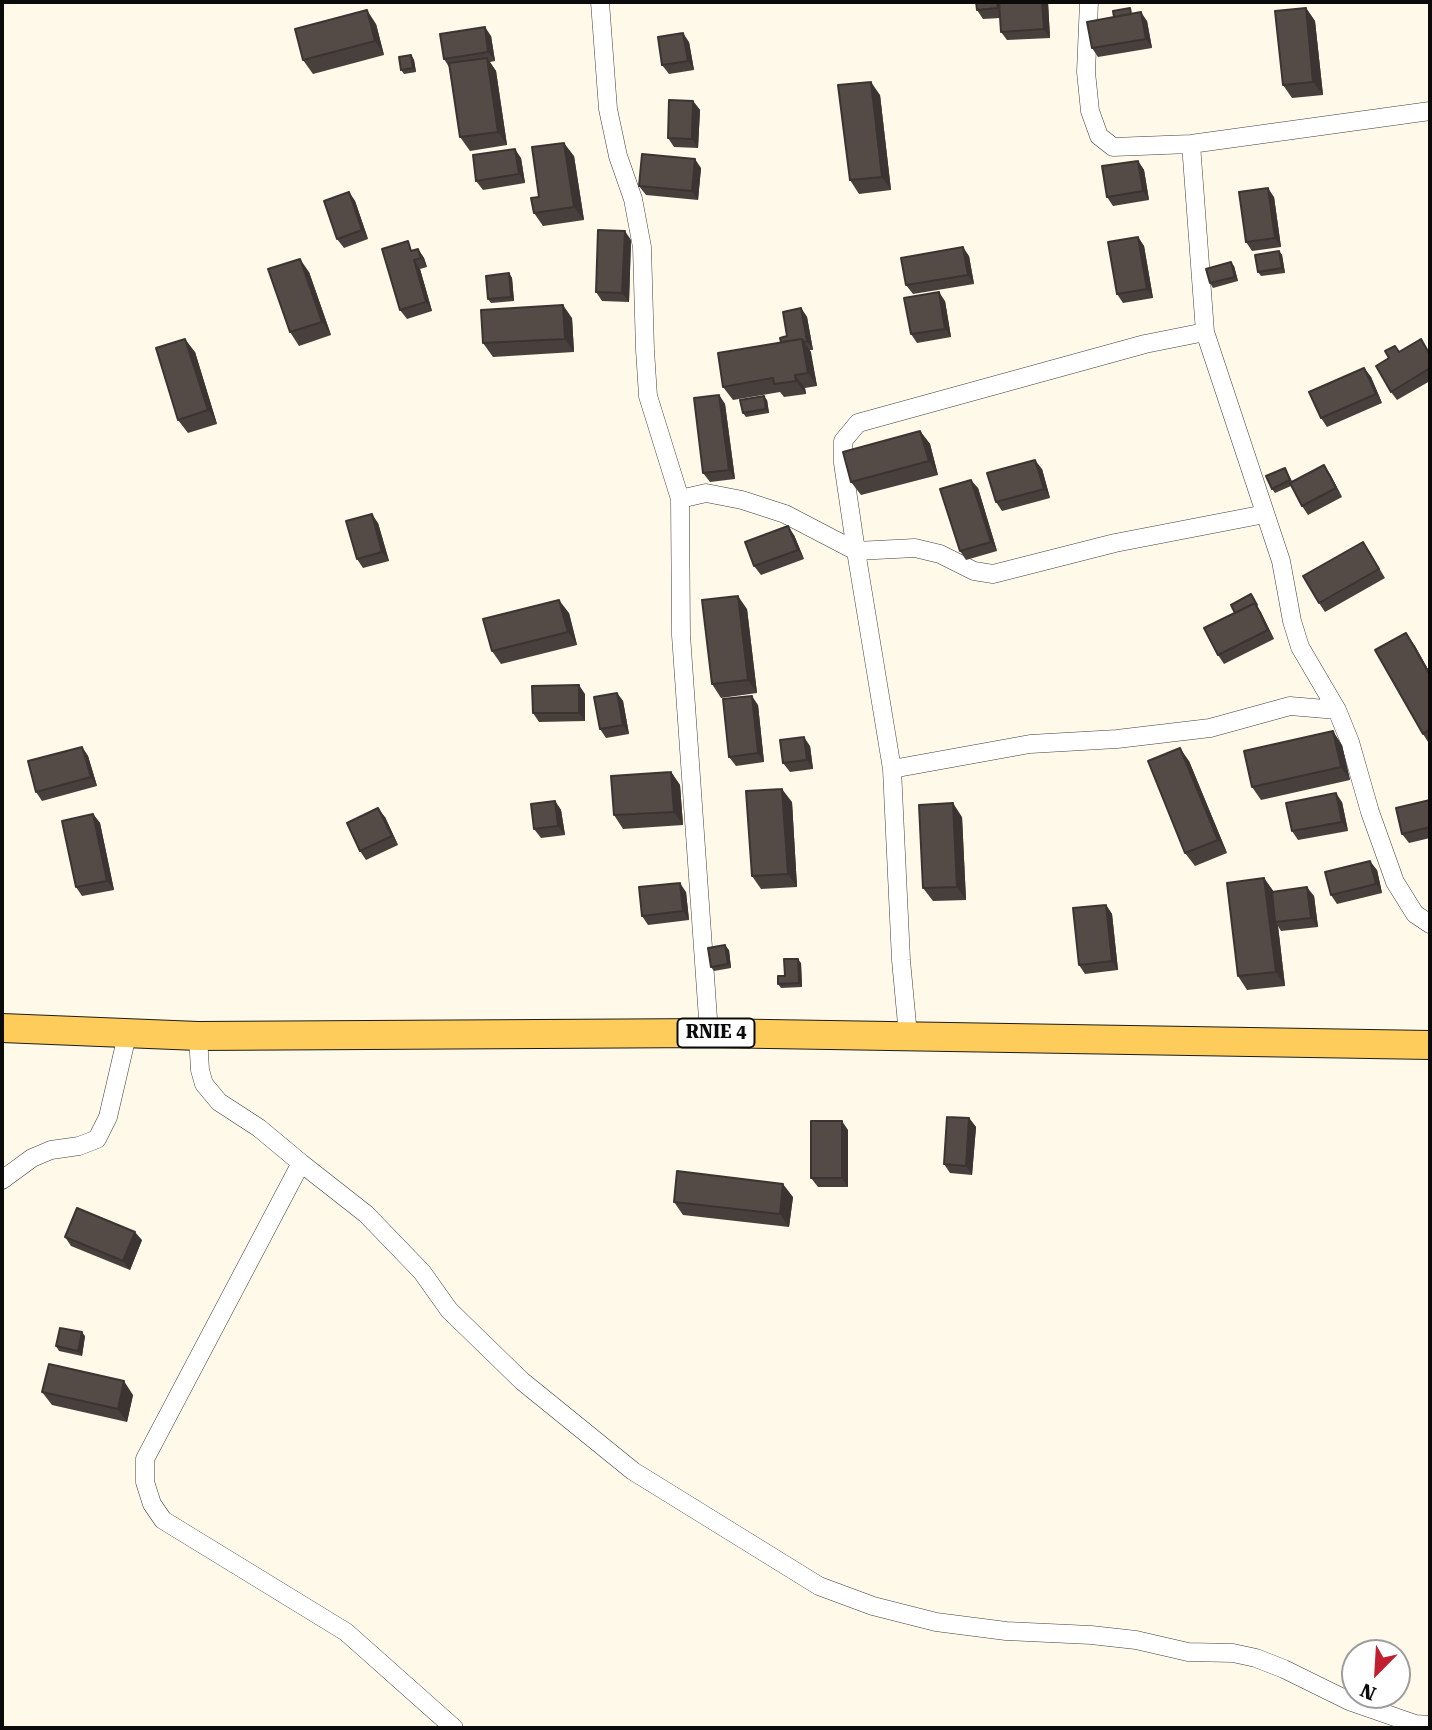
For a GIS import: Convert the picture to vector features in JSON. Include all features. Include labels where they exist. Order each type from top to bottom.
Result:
[{"type":"main road","name":"RNIE 4","points":[[2,1027],[198,1036],[709,1033],[1430,1045]]},
{"type":"street","points":[[600,2],[608,109],[618,156],[633,199],[642,247],[648,396],[680,499],[681,635],[709,1033]]},
{"type":"street","points":[[1089,2],[1086,72],[1090,111],[1099,136],[1113,146],[1191,144],[1430,111]]},
{"type":"street","points":[[1191,144],[1205,332],[1281,561],[1292,621],[1300,647],[1337,710],[1350,742],[1370,812],[1395,882],[1415,914],[1430,924]]},
{"type":"street","points":[[908,1035],[901,960],[892,769],[856,551],[843,463],[843,441],[858,423],[1145,344],[1205,332]]},
{"type":"street","points":[[680,499],[706,494],[742,500],[785,514],[856,551],[915,548],[940,554],[974,571],[993,574],[1115,543],[1265,514]]},
{"type":"street","points":[[892,769],[1030,744],[1117,739],[1210,728],[1290,706],[1337,710]]},
{"type":"street","points":[[2,1180],[51,1150],[79,1146],[97,1139],[108,1117],[128,1031]]},
{"type":"street","points":[[198,1036],[200,1070],[204,1084],[219,1102],[259,1128],[366,1214],[422,1272],[449,1310],[540,1396],[633,1471],[819,1586],[873,1606],[936,1622],[1006,1631],[1136,1640],[1188,1652],[1233,1653],[1256,1658],[1349,1701],[1415,1724],[1430,1725]]},
{"type":"street","points":[[301,1163],[145,1459],[145,1482],[152,1504],[163,1520],[346,1632],[454,1728]]},
{"type":"building","points":[[976,2],[997,2],[998,8],[977,10]]},
{"type":"building","points":[[999,2],[1042,2],[1044,29],[1001,32]]},
{"type":"building","points":[[1130,8],[1131,14],[1114,17],[1113,11]]},
{"type":"building","points":[[1306,8],[1313,82],[1283,85],[1275,11]]},
{"type":"building","points":[[367,10],[375,41],[303,60],[295,29]]},
{"type":"building","points":[[1141,12],[1146,39],[1092,48],[1087,22]]},
{"type":"building","points":[[485,27],[488,52],[444,59],[440,34]]},
{"type":"building","points":[[683,33],[688,61],[662,65],[658,37]]},
{"type":"building","points":[[411,55],[413,68],[401,70],[399,57]]},
{"type":"building","points":[[487,58],[498,132],[460,137],[449,63]]},
{"type":"building","points":[[871,82],[882,177],[850,180],[838,85]]},
{"type":"building","points":[[669,100],[693,101],[692,139],[668,138]]},
{"type":"building","points":[[564,143],[574,207],[534,213],[531,198],[539,197],[532,147]]},
{"type":"building","points":[[515,149],[519,174],[476,181],[473,155]]},
{"type":"building","points":[[642,154],[695,159],[692,191],[639,186]]},
{"type":"building","points":[[1138,161],[1143,191],[1107,197],[1102,166]]},
{"type":"building","points":[[1268,188],[1275,238],[1246,242],[1239,192]]},
{"type":"building","points":[[349,192],[362,230],[337,239],[324,201]]},
{"type":"building","points":[[598,230],[625,231],[622,293],[596,292]]},
{"type":"building","points":[[1138,237],[1147,289],[1117,294],[1108,242]]},
{"type":"building","points":[[408,241],[411,251],[418,249],[421,258],[414,260],[426,302],[400,310],[382,249]]},
{"type":"building","points":[[963,247],[968,275],[906,285],[901,258]]},
{"type":"building","points":[[1279,251],[1282,268],[1258,272],[1255,255]]},
{"type":"building","points":[[300,259],[322,322],[290,332],[268,269]]},
{"type":"building","points":[[1231,262],[1235,277],[1210,283],[1206,269]]},
{"type":"building","points":[[509,273],[511,297],[488,299],[486,276]]},
{"type":"building","points":[[939,292],[945,329],[911,334],[904,298]]},
{"type":"building","points":[[563,305],[565,339],[483,343],[481,310]]},
{"type":"building","points":[[801,308],[807,341],[802,339],[781,342],[780,338],[787,336],[783,312]]},
{"type":"building","points":[[185,339],[208,410],[178,420],[156,348]]},
{"type":"building","points":[[802,339],[808,373],[795,375],[796,381],[774,384],[773,378],[723,387],[718,353]]},
{"type":"building","points":[[1421,339],[1430,355],[1430,368],[1391,392],[1376,366],[1389,358],[1385,351],[1395,346],[1399,352]]},
{"type":"building","points":[[1364,368],[1376,394],[1321,418],[1309,392]]},
{"type":"building","points":[[719,395],[729,470],[703,473],[694,398]]},
{"type":"building","points":[[764,396],[766,409],[743,413],[740,400]]},
{"type":"building","points":[[920,431],[929,461],[851,482],[843,452]]},
{"type":"building","points":[[1035,460],[1044,489],[996,502],[987,473]]},
{"type":"building","points":[[1324,465],[1336,488],[1302,506],[1290,483]]},
{"type":"building","points":[[1285,468],[1290,480],[1272,489],[1266,476]]},
{"type":"building","points":[[971,480],[991,542],[960,551],[940,489]]},
{"type":"building","points":[[372,514],[382,552],[357,559],[346,521]]},
{"type":"building","points":[[788,526],[798,550],[754,566],[745,542]]},
{"type":"building","points":[[1363,542],[1379,569],[1319,603],[1303,576]]},
{"type":"building","points":[[1251,594],[1257,605],[1255,603],[1235,613],[1231,605]]},
{"type":"building","points":[[738,596],[748,680],[712,684],[702,600]]},
{"type":"building","points":[[559,600],[568,632],[492,651],[483,619]]},
{"type":"building","points":[[1255,603],[1268,630],[1218,655],[1204,628]]},
{"type":"building","points":[[1406,633],[1430,675],[1430,729],[1423,734],[1375,650]]},
{"type":"building","points":[[579,685],[579,713],[533,713],[532,686]]},
{"type":"building","points":[[617,693],[623,725],[600,729],[594,697]]},
{"type":"building","points":[[752,696],[758,753],[729,757],[723,699]]},
{"type":"building","points":[[1333,731],[1341,767],[1252,787],[1244,751]]},
{"type":"building","points":[[804,737],[807,760],[783,763],[780,740]]},
{"type":"building","points":[[82,747],[91,777],[36,792],[28,761]]},
{"type":"building","points":[[1180,748],[1218,840],[1185,853],[1148,761]]},
{"type":"building","points":[[671,772],[674,812],[614,815],[611,776]]},
{"type":"building","points":[[782,789],[788,874],[752,876],[746,791]]},
{"type":"building","points":[[1336,793],[1342,822],[1292,831],[1286,803]]},
{"type":"building","points":[[1430,800],[1430,827],[1402,834],[1396,808]]},
{"type":"building","points":[[555,801],[558,826],[534,829],[531,804]]},
{"type":"building","points":[[953,803],[957,887],[923,888],[919,805]]},
{"type":"building","points":[[378,808],[392,836],[360,851],[347,823]]},
{"type":"building","points":[[93,814],[107,881],[76,887],[62,821]]},
{"type":"building","points":[[1370,861],[1376,884],[1331,895],[1325,872]]},
{"type":"building","points":[[1264,878],[1276,972],[1238,976],[1227,883]]},
{"type":"building","points":[[680,883],[683,911],[642,916],[639,887]]},
{"type":"building","points":[[1307,887],[1311,918],[1275,922],[1272,892]]},
{"type":"building","points":[[1106,905],[1112,961],[1079,965],[1073,908]]},
{"type":"building","points":[[725,945],[728,964],[711,967],[708,948]]},
{"type":"building","points":[[784,959],[798,959],[799,983],[778,984],[778,976],[785,976]]},
{"type":"building","points":[[947,1117],[969,1118],[966,1166],[944,1164]]},
{"type":"building","points":[[811,1121],[842,1121],[842,1178],[811,1178]]},
{"type":"building","points":[[677,1171],[783,1184],[780,1214],[674,1202]]},
{"type":"building","points":[[77,1208],[135,1232],[123,1261],[65,1237]]},
{"type":"building","points":[[60,1328],[82,1332],[78,1351],[56,1346]]},
{"type":"building","points":[[49,1364],[124,1381],[118,1409],[42,1392]]}]
